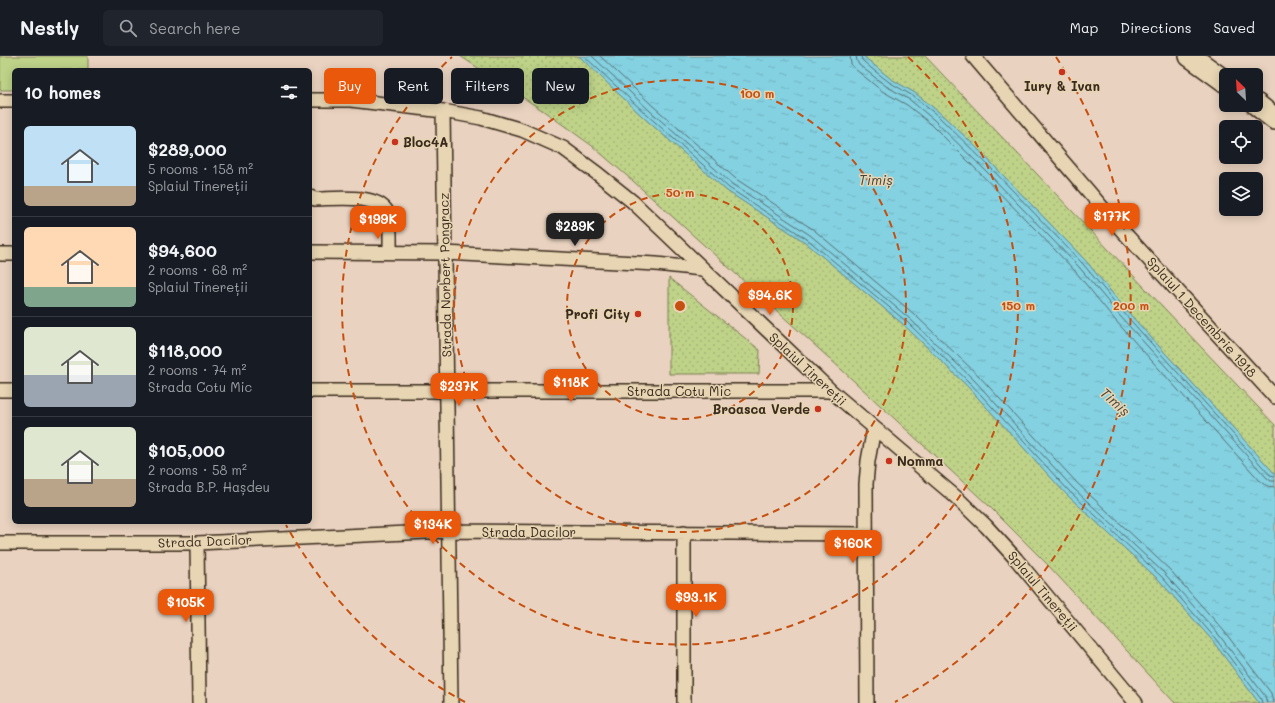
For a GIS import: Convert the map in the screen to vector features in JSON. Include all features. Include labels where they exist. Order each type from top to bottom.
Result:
[{"type":"main road","points":[[1190,56],[1219,77]]},
{"type":"main road","points":[[1263,110],[1275,119]]},
{"type":"street","name":"Splaiul 1 Decembrie 1918","points":[[973,56],[1118,226],[1275,397]]},
{"type":"street","name":"Splaiul Tinereții","points":[[312,100],[351,100],[443,111],[481,118],[522,130],[563,148],[633,202],[831,391],[957,498],[1016,559],[1136,703]]},
{"type":"street","points":[[0,101],[12,101]]},
{"type":"street","name":"Strada Norbert Pongracz","points":[[443,111],[451,703]]},
{"type":"street","points":[[312,198],[366,199],[378,203],[387,212],[390,231],[390,252]]},
{"type":"street","points":[[312,252],[445,253],[656,264],[702,269]]},
{"type":"street","points":[[0,254],[12,254]]},
{"type":"street","points":[[0,390],[12,390]]},
{"type":"street","name":"Strada Cotu Mic","points":[[312,390],[831,391]]},
{"type":"street","points":[[867,703],[866,484],[868,461],[874,428]]},
{"type":"street","name":"Strada Dacilor","points":[[0,543],[197,543],[449,531],[866,534]]},
{"type":"street","points":[[684,532],[684,703]]},
{"type":"street","points":[[197,543],[199,703]]},
{"type":"green space","points":[[0,56],[88,56],[88,68],[12,68],[12,90],[0,90]]},
{"type":"green space","points":[[460,56],[579,56],[643,117],[727,191],[805,242],[904,325],[968,387],[1066,494],[1159,580],[1212,640],[1259,703],[1175,703],[1047,564],[988,505],[830,359],[633,181],[591,145],[533,104],[589,104],[589,68],[532,68],[532,103],[524,98],[524,68],[478,68]]},
{"type":"green space","points":[[863,56],[925,56],[1275,425],[1275,474],[1126,310],[1086,261],[973,144],[940,113],[915,93],[891,79]]},
{"type":"green space","points":[[669,278],[760,350],[759,374],[669,374]]},
{"type":"water","name":"Timiș","points":[[579,56],[863,56],[891,79],[915,93],[940,113],[973,144],[1086,261],[1126,310],[1275,474],[1275,703],[1259,703],[1212,640],[1159,580],[1066,494],[968,387],[904,325],[805,242],[727,191],[643,117]]},
{"type":"place","name":"Iury & Ivan","points":[[1062,72]]},
{"type":"place","name":"Bloc4A","points":[[395,142]]},
{"type":"place","name":"Profi City","points":[[638,314]]},
{"type":"place","name":"Broasca Verde","points":[[818,409]]},
{"type":"place","name":"Nomma","points":[[889,461]]}]
